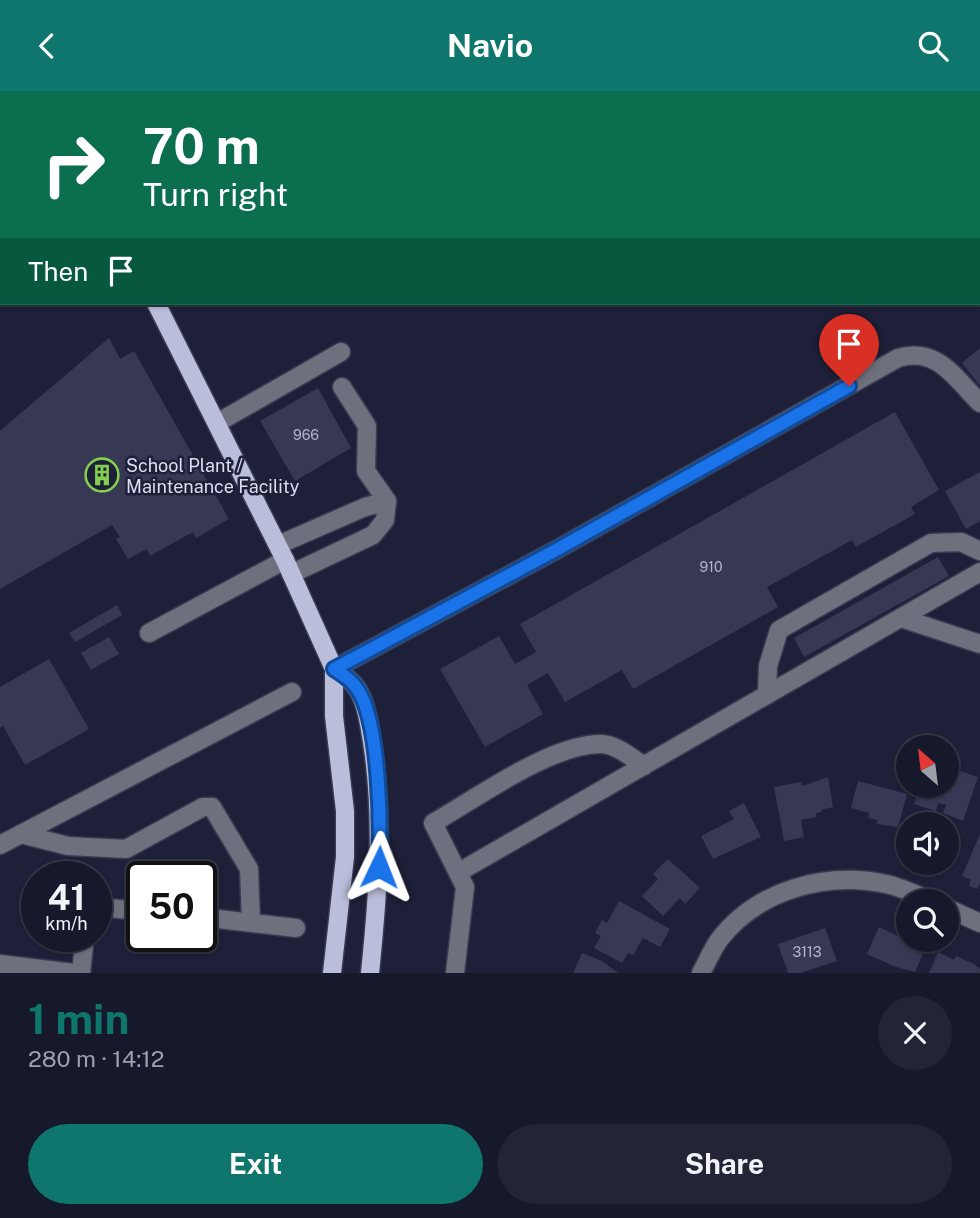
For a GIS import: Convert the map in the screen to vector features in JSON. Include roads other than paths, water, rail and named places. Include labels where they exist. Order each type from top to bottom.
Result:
[{"type":"main road","points":[[163,305],[334,669],[334,716],[345,811],[345,857],[332,973]]},
{"type":"main road","points":[[334,669],[348,678],[359,691],[367,713],[379,785],[378,894],[370,973]]},
{"type":"street","points":[[217,423],[341,352]]},
{"type":"street","points":[[334,669],[556,550],[898,358],[911,354],[934,359],[980,403]]},
{"type":"street","points":[[285,560],[373,535],[385,520],[387,501],[366,471],[368,426],[342,387]]},
{"type":"street","points":[[149,633],[285,560],[365,507],[387,501]]},
{"type":"street","points":[[768,695],[768,666],[779,630],[931,543],[961,542],[980,551]]},
{"type":"street","points":[[459,872],[980,572]]},
{"type":"street","points":[[901,618],[978,641]]},
{"type":"street","points":[[0,845],[292,692]]},
{"type":"street","points":[[455,973],[466,887],[433,823],[552,755],[603,744],[618,748],[644,766]]},
{"type":"street","points":[[21,834],[68,846],[126,849],[203,807],[212,807],[249,869],[251,922]]},
{"type":"street","points":[[701,973],[719,940],[739,919],[776,895],[798,886],[832,880],[860,880],[888,884],[901,889]]},
{"type":"street","points":[[959,913],[980,923]]},
{"type":"street","points":[[217,919],[296,928]]},
{"type":"street","points":[[81,973],[83,952]]},
{"type":"street","points":[[0,964],[74,973]]},
{"type":"place","name":"School Plant / Maintenance Facility","points":[[102,475]]}]
